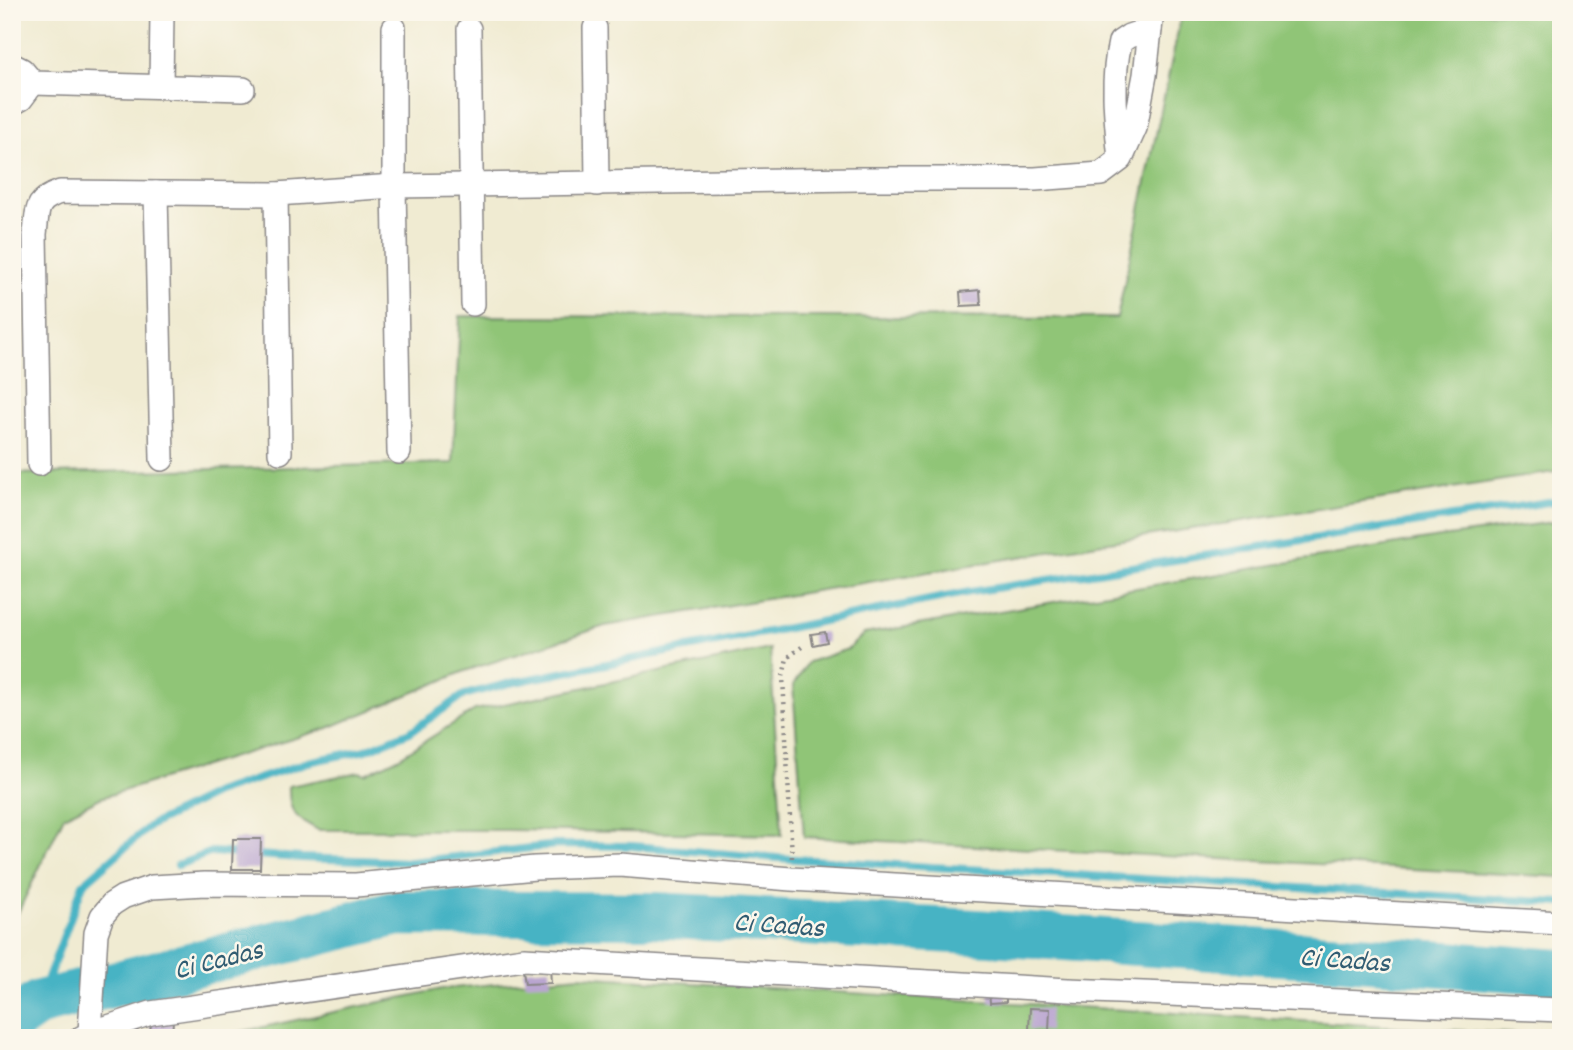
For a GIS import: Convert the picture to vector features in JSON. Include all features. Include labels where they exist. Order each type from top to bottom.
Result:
[{"type":"street","points":[[161,86],[162,12]]},
{"type":"street","points":[[1121,159],[1115,114],[1115,61],[1120,42],[1151,21]]},
{"type":"street","points":[[39,464],[35,234],[38,204],[46,197],[60,192],[276,194],[394,186],[1035,179],[1101,174],[1121,159],[1135,128],[1151,21]]},
{"type":"street","points":[[394,28],[399,452]]},
{"type":"street","points":[[595,28],[597,184]]},
{"type":"street","points":[[469,29],[473,304]]},
{"type":"street","points":[[12,65],[22,70],[33,83],[243,89]]},
{"type":"street","points":[[12,104],[21,99],[33,83]]},
{"type":"street","points":[[156,193],[162,459]]},
{"type":"street","points":[[276,194],[280,452]]},
{"type":"street","points":[[1561,923],[791,878],[620,865],[535,868],[356,885],[205,884],[152,887],[123,897],[102,916],[96,933],[88,1029],[150,1013],[524,959],[1068,990],[1561,1010]]},
{"type":"path","points":[[792,849],[782,677],[787,658],[803,646]]},
{"type":"green space","points":[[1182,12],[1561,12],[1561,471],[1127,539],[605,626],[465,671],[328,728],[100,798],[64,816],[12,925],[12,474],[453,463],[460,316],[1117,318]]},
{"type":"green space","points":[[1561,521],[1561,877],[804,837],[793,686],[808,662],[848,649],[864,634],[1433,538]]},
{"type":"green space","points":[[770,649],[782,835],[318,830],[298,817],[290,802],[289,786],[359,772],[365,774],[398,758],[475,710]]},
{"type":"green space","points":[[579,976],[1561,1038],[212,1038],[442,989]]},
{"type":"building","points":[[980,290],[981,305],[961,306],[960,292]]},
{"type":"building","points":[[825,632],[827,642],[813,645],[811,634]]},
{"type":"building","points":[[233,839],[261,839],[260,869],[232,869]]},
{"type":"building","points":[[550,968],[551,983],[525,984],[523,970]]},
{"type":"building","points":[[989,991],[1006,991],[1006,1002],[990,1003]]},
{"type":"building","points":[[1030,1008],[1050,1009],[1049,1031],[1029,1030]]},
{"type":"building","points":[[151,1018],[173,1019],[172,1038],[150,1038]]},
{"type":"building","points":[[116,1027],[138,1032],[137,1038],[105,1038]]},
{"type":"waterway","points":[[39,1003],[83,884],[151,825],[216,793],[308,762],[366,750],[410,732],[464,695],[510,683],[970,592],[1561,500]]},
{"type":"waterway","points":[[178,865],[212,852],[411,862],[556,845],[632,846],[777,858],[1561,903]]},
{"type":"waterway","name":"Ci Cadas","points":[[12,1022],[39,1003],[398,913],[653,915],[975,932],[1561,972]]}]
